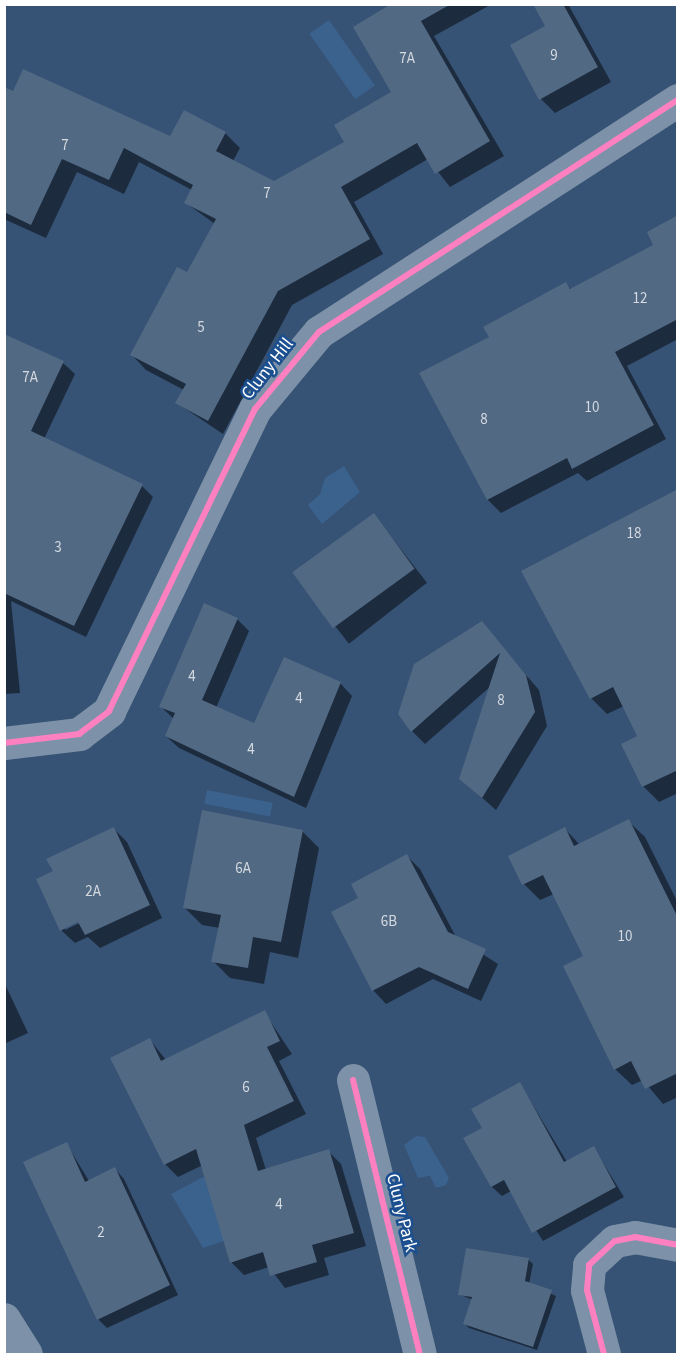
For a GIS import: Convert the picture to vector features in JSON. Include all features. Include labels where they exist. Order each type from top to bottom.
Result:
[{"type":"street","name":"Cluny Hill","points":[[4,743],[79,734],[109,711],[255,409],[319,332],[678,100]]},
{"type":"street","name":"Cluny Park","points":[[353,1080],[420,1354]]},
{"type":"street","points":[[604,1354],[587,1290],[589,1265],[615,1241],[635,1237],[678,1245]]},
{"type":"street","points":[[4,1319],[26,1354]]},
{"type":"water","points":[[329,20],[375,86],[355,99],[309,34]]},
{"type":"water","points":[[344,466],[360,492],[322,524],[308,505],[320,494],[325,478]]},
{"type":"water","points":[[207,790],[273,803],[270,817],[204,804]]},
{"type":"water","points":[[416,1136],[425,1137],[449,1178],[446,1185],[436,1188],[430,1176],[418,1178],[404,1145]]},
{"type":"water","points":[[205,1176],[224,1241],[203,1248],[171,1194]]},
{"type":"building","points":[[391,4],[451,4],[421,21],[490,141],[435,174],[417,143],[341,187],[370,239],[278,291],[208,421],[175,403],[186,384],[130,355],[177,267],[187,272],[216,219],[184,203],[193,185],[124,148],[109,180],[62,159],[31,225],[4,212],[4,87],[13,91],[23,69],[170,136],[184,110],[226,132],[216,151],[274,181],[344,142],[334,125],[391,92],[353,27]]},
{"type":"building","points":[[533,4],[563,4],[598,67],[539,100],[510,45],[545,26]]},
{"type":"building","points":[[678,215],[678,319],[615,352],[654,425],[572,469],[567,458],[487,500],[419,373],[489,337],[483,327],[566,282],[570,289],[653,245],[647,232]]},
{"type":"building","points":[[4,334],[64,361],[31,431],[143,484],[74,626],[4,593]]},
{"type":"building","points":[[678,489],[678,770],[642,787],[621,744],[637,736],[613,687],[590,699],[521,571]]},
{"type":"building","points":[[374,513],[415,569],[333,628],[292,572]]},
{"type":"building","points":[[204,603],[238,618],[202,700],[254,723],[284,657],[341,682],[294,797],[165,736],[175,713],[159,707]]},
{"type":"building","points":[[482,621],[526,675],[535,712],[482,798],[459,779],[500,653],[411,732],[398,714],[414,664]]},
{"type":"building","points":[[202,810],[303,830],[281,942],[253,937],[248,968],[211,962],[221,915],[183,908]]},
{"type":"building","points":[[629,819],[678,918],[678,1073],[645,1089],[631,1061],[614,1070],[563,966],[583,956],[543,875],[522,885],[508,856],[565,827],[574,846]]},
{"type":"building","points":[[114,827],[150,905],[85,935],[78,922],[60,931],[36,879],[53,871],[46,859]]},
{"type":"building","points":[[407,854],[448,932],[486,949],[468,989],[419,967],[372,991],[331,912],[358,898],[351,884]]},
{"type":"building","points":[[265,1010],[280,1041],[267,1047],[294,1101],[244,1125],[258,1171],[329,1149],[354,1233],[312,1245],[317,1262],[270,1276],[263,1252],[230,1263],[196,1149],[164,1165],[110,1058],[150,1038],[161,1061]]},
{"type":"building","points":[[520,1082],[564,1162],[594,1146],[616,1187],[532,1233],[504,1180],[491,1187],[463,1138],[482,1128],[471,1109]]},
{"type":"building","points":[[67,1142],[85,1182],[115,1167],[170,1285],[97,1320],[23,1162]]},
{"type":"building","points":[[466,1248],[529,1258],[525,1281],[552,1290],[533,1347],[463,1324],[472,1297],[458,1295]]},
{"type":"cycle path","points":[[4,743],[79,734],[109,711],[255,409],[319,332],[678,100]]},
{"type":"cycle path","points":[[353,1080],[420,1354]]},
{"type":"cycle path","points":[[604,1354],[587,1290],[589,1265],[615,1241],[635,1237],[678,1245]]}]
